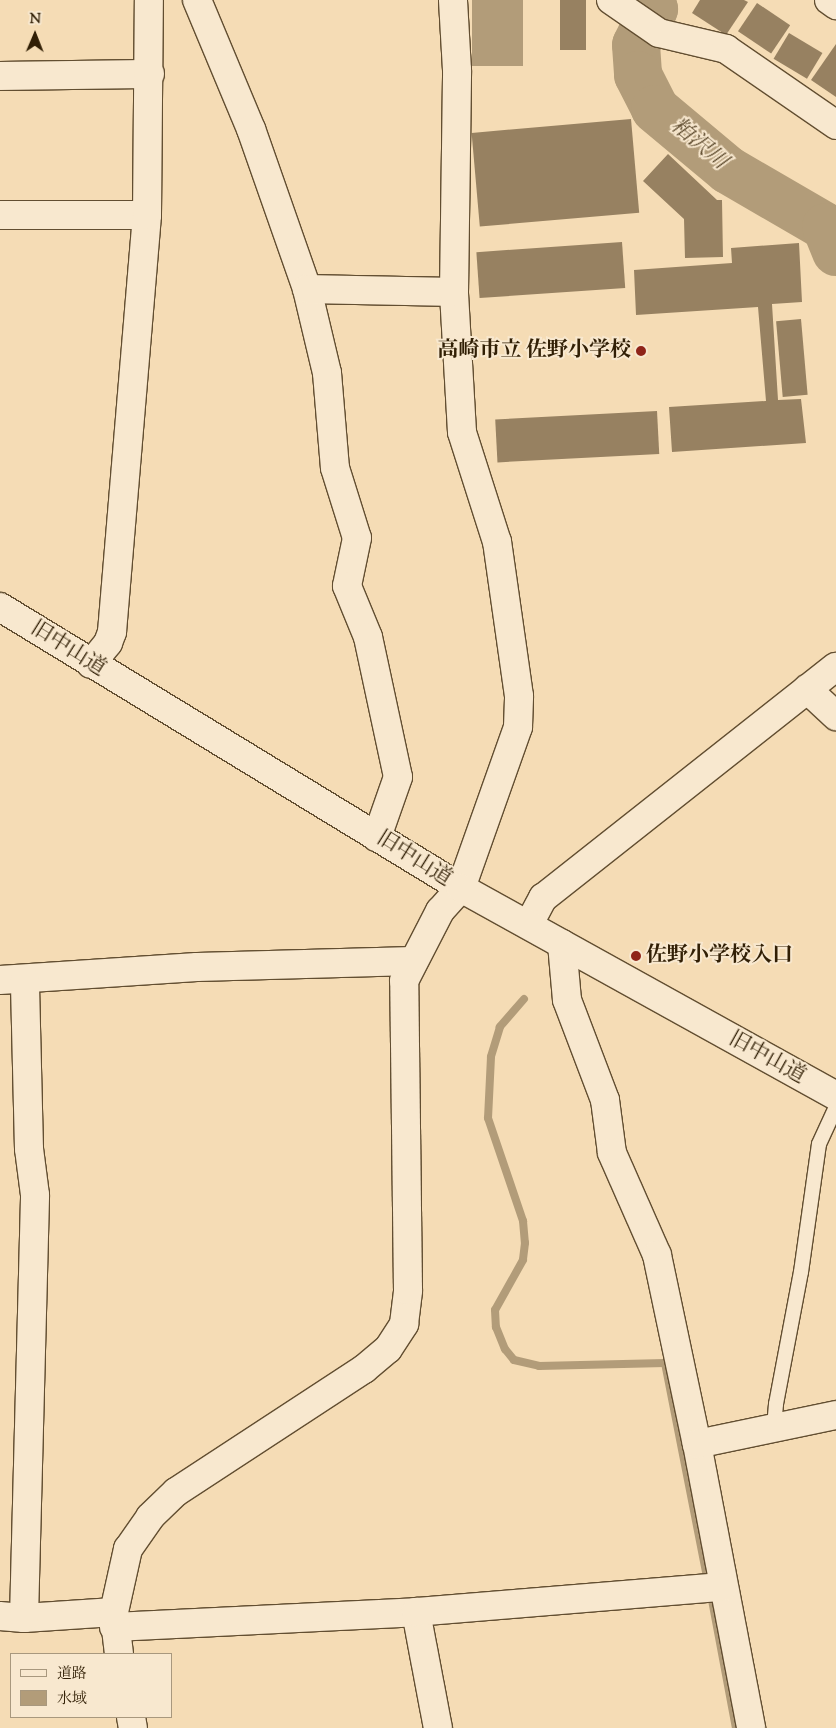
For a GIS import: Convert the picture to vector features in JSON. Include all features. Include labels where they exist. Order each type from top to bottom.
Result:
[{"type":"street","points":[[91,664],[108,643],[112,632],[147,215],[150,74],[149,0]]},
{"type":"street","points":[[197,0],[251,129],[307,289],[326,373],[335,468],[357,538],[347,586],[368,637],[398,777],[377,837]]},
{"type":"street","points":[[119,1653],[114,1620],[128,1549],[150,1517],[176,1492],[364,1369],[388,1349],[404,1324],[408,1290],[404,981],[440,911],[461,888],[518,728],[519,696],[497,542],[462,432],[454,292],[457,70],[452,0]]},
{"type":"street","points":[[611,0],[659,33],[726,49],[836,125]]},
{"type":"street","points":[[829,0],[836,6]]},
{"type":"street","points":[[0,76],[150,74]]},
{"type":"street","points":[[0,215],[147,215]]},
{"type":"street","points":[[307,289],[454,292]]},
{"type":"street","name":"旧中山道","points":[[0,608],[461,888],[529,924],[836,1096]]},
{"type":"street","points":[[529,924],[543,898],[836,667]]},
{"type":"street","points":[[807,690],[836,716]]},
{"type":"street","points":[[562,944],[567,1000],[605,1100],[612,1153],[657,1255],[697,1444],[750,1728]]},
{"type":"street","points":[[413,961],[197,967],[12,980],[34,1195],[12,1617],[114,1620],[416,1612],[723,1587]]},
{"type":"street","points":[[697,1444],[836,1415]]},
{"type":"street","points":[[416,1612],[438,1728]]},
{"type":"lane","points":[[774,1427],[801,1272],[819,1144],[836,1107]]},
{"type":"water","points":[[472,0],[523,0],[523,66],[472,66]]},
{"type":"building","points":[[560,0],[586,0],[586,50],[560,50]]},
{"type":"building","points":[[700,0],[744,0],[748,2],[726,35],[692,13]]},
{"type":"building","points":[[757,3],[790,25],[771,54],[738,31]]},
{"type":"building","points":[[789,33],[822,53],[807,79],[774,59]]},
{"type":"building","points":[[836,44],[836,97],[811,80]]},
{"type":"building","points":[[631,119],[639,213],[480,227],[472,133]]},
{"type":"building","points":[[668,154],[717,200],[722,200],[723,257],[685,258],[684,219],[643,181]]},
{"type":"building","points":[[622,242],[625,288],[480,298],[476,252]]},
{"type":"building","points":[[799,243],[802,302],[772,304],[778,400],[801,399],[806,443],[672,452],[669,407],[766,401],[758,307],[636,315],[634,270],[732,263],[731,248]]},
{"type":"building","points":[[801,319],[808,395],[783,397],[776,321]]},
{"type":"building","points":[[657,411],[659,454],[497,462],[495,419]]},
{"type":"waterway","name":"粕沢川","points":[[641,0],[654,9],[636,45],[638,75],[655,109],[728,170],[826,227],[836,252]]},
{"type":"waterway","points":[[524,999],[500,1027],[491,1057],[488,1118],[523,1221],[525,1243],[523,1260],[495,1310],[496,1327],[505,1349],[514,1360],[539,1366],[665,1363],[706,1572]]},
{"type":"waterway","points":[[712,1600],[736,1728]]},
{"type":"place","name":"高崎市立 佐野小学校","points":[[641,351]]},
{"type":"place","name":"佐野小学校入口","points":[[636,956]]}]
